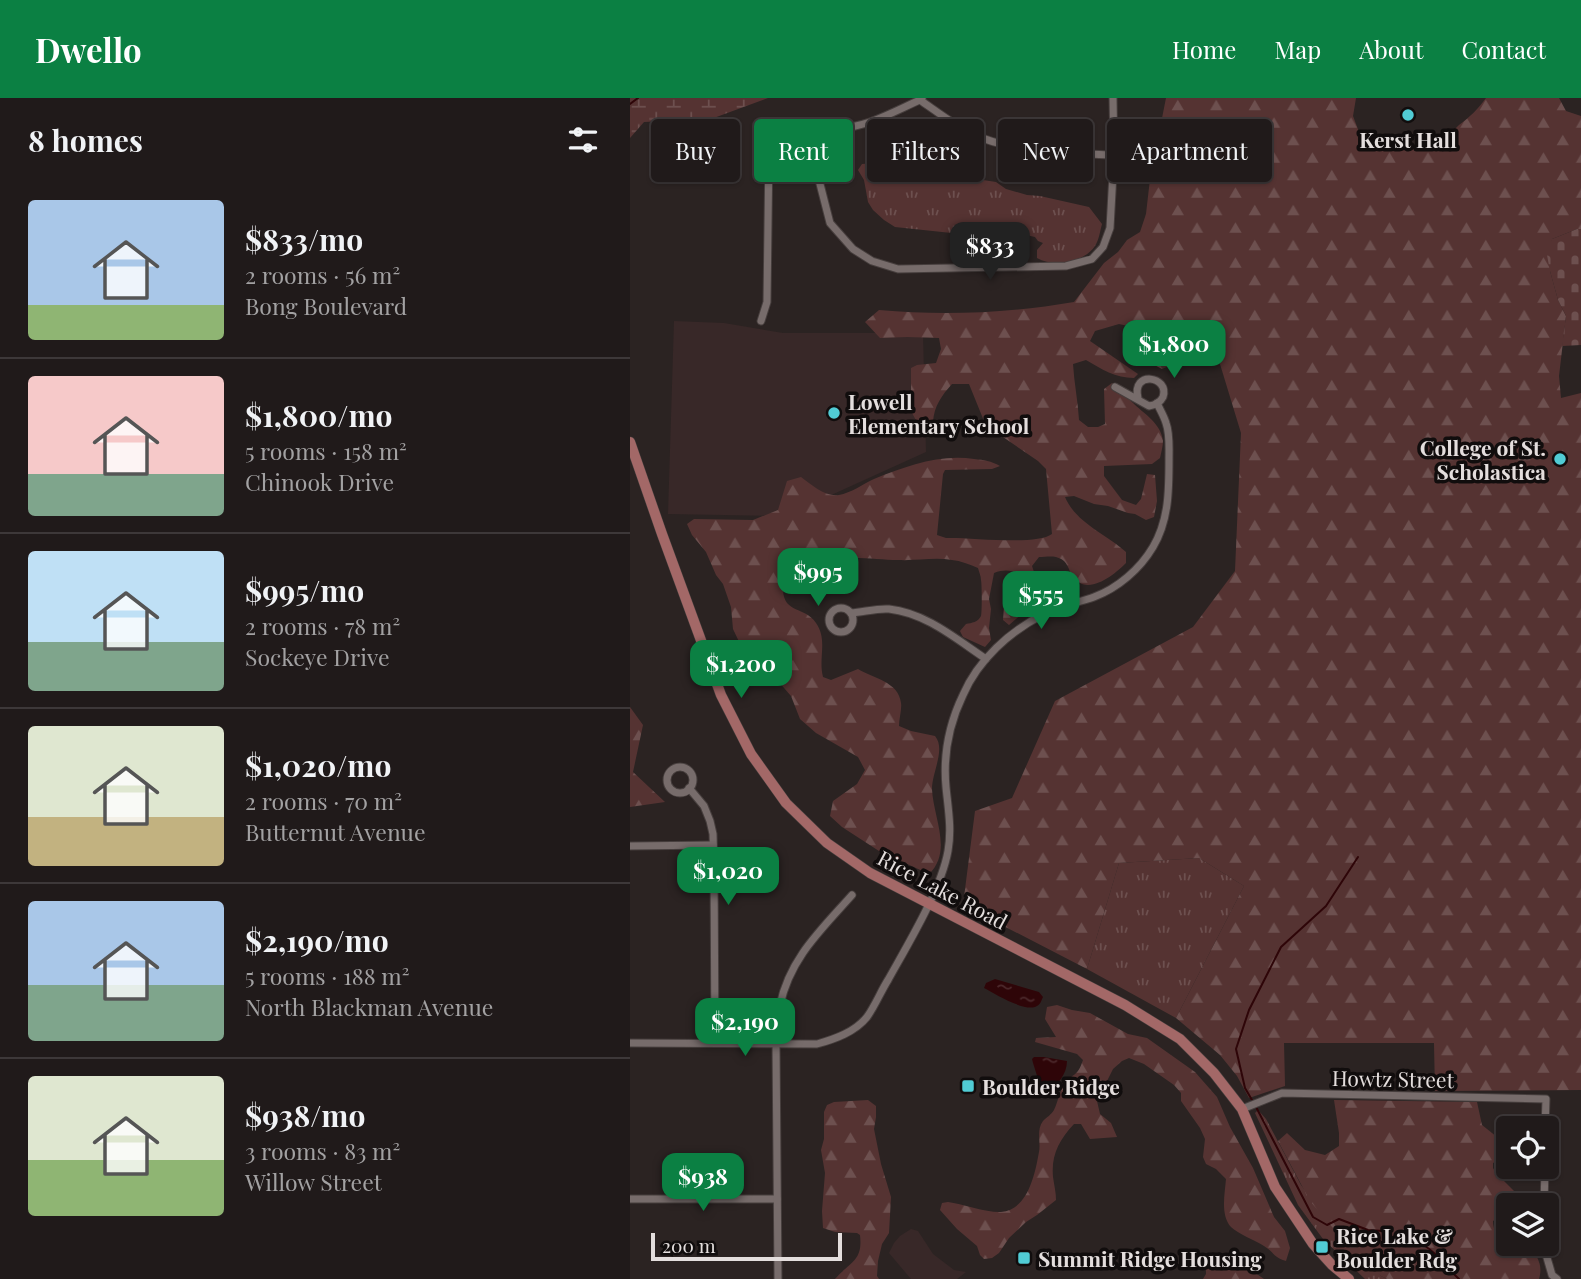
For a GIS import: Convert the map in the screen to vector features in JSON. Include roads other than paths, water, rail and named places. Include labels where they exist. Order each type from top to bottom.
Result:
[{"type":"main road","name":"Rice Lake Road","points":[[630,442],[721,695],[751,754],[786,803],[827,843],[870,873],[1125,1005],[1180,1039],[1213,1073],[1242,1109],[1275,1187],[1313,1244],[1349,1279]]},
{"type":"street","points":[[1113,98],[1113,119]]},
{"type":"street","points":[[853,126],[870,122],[921,99],[970,133],[1006,145],[1042,152],[1107,155]]},
{"type":"street","points":[[761,321],[767,302],[768,182]]},
{"type":"street","points":[[820,182],[831,223],[853,249],[872,261],[898,269],[1066,267],[1092,259],[1103,247],[1110,228],[1113,182]]},
{"type":"street","points":[[1115,387],[1138,398],[1144,404],[1153,405],[1163,397],[1161,384],[1154,379],[1145,380],[1138,385],[1138,398]]},
{"type":"street","points":[[630,1042],[817,1044],[846,1034],[867,1017],[902,955],[944,869],[950,821],[945,771],[946,748],[951,724],[964,692],[986,659],[1020,628],[1045,612],[1111,589],[1128,577],[1153,548],[1158,538],[1167,511],[1169,442],[1167,424],[1157,403]]},
{"type":"street","points":[[852,614],[886,608],[908,612],[929,621],[986,659]]},
{"type":"street","points":[[689,788],[704,806],[710,821],[713,845],[715,1043]]},
{"type":"street","points":[[630,846],[713,845]]},
{"type":"street","points":[[778,1279],[776,1044],[779,1007],[794,964],[852,895]]},
{"type":"street","name":"Howtz Street","points":[[1242,1109],[1282,1093],[1546,1098],[1545,1116]]},
{"type":"street","points":[[630,1199],[777,1199]]},
{"type":"street","points":[[1546,1256],[1552,1275],[1557,1279]]},
{"type":"water","points":[[995,979],[1039,992],[1043,997],[1041,1002],[1037,1006],[1026,1007],[984,988],[986,983]]},
{"type":"water","points":[[1034,1057],[1067,1061],[1061,1079],[1047,1092],[1042,1092],[1032,1059]]},
{"type":"waterway","points":[[630,104],[638,98]]},
{"type":"waterway","points":[[1252,1100],[1245,1088],[1236,1049],[1249,1010],[1281,947],[1326,906],[1358,857]]},
{"type":"waterway","points":[[1255,1105],[1313,1217],[1327,1225],[1339,1219],[1368,1230],[1383,1231],[1396,1241],[1418,1243],[1432,1251],[1459,1279]]},
{"type":"place","name":"Kerst Hall","points":[[1408,115]]},
{"type":"place","name":"Lowell Elementary School","points":[[834,413]]},
{"type":"place","name":"College of St. Scholastica","points":[[1560,459]]},
{"type":"place","name":"Boulder Ridge","points":[[968,1086]]},
{"type":"place","name":"Rice Lake & Boulder Rdg","points":[[1322,1247]]},
{"type":"place","name":"Summit Ridge Housing","points":[[1024,1258]]}]
